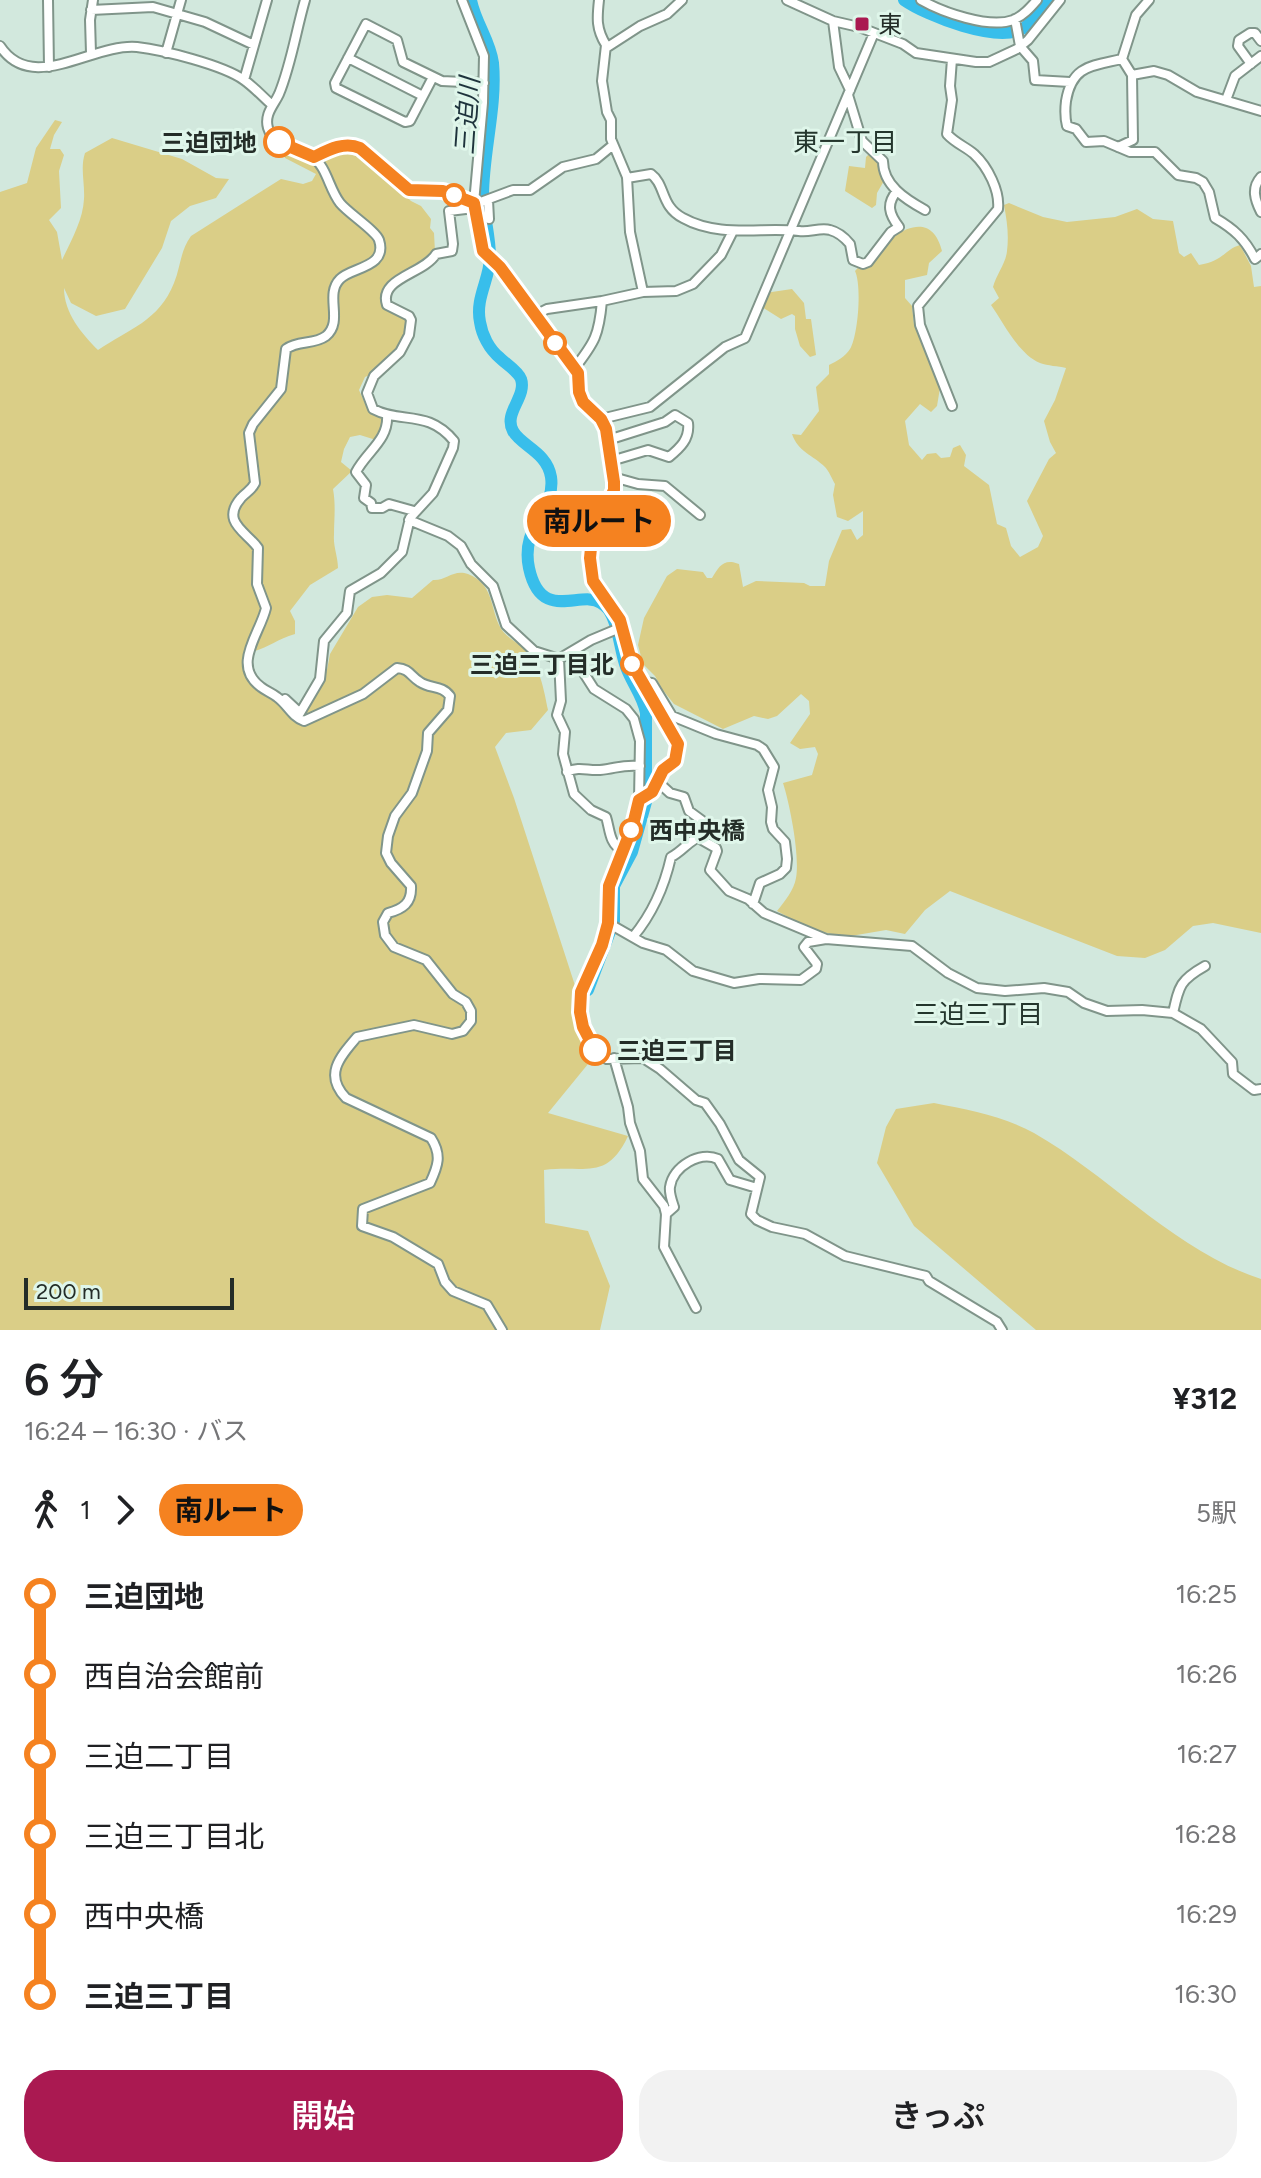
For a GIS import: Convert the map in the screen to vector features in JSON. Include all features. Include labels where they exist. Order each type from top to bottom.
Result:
[{"type":"street","points":[[48,0],[49,67]]},
{"type":"street","points":[[166,53],[181,0]]},
{"type":"street","points":[[244,80],[267,0]]},
{"type":"street","points":[[305,0],[281,88],[267,119],[269,131],[286,146],[314,157],[328,177],[338,200],[374,233],[380,245],[373,262],[337,282],[332,329],[326,335],[286,349],[281,389],[249,433],[255,483],[252,490],[241,498],[234,515],[236,527],[258,548],[257,584],[266,608],[249,647],[251,677],[260,686],[285,699],[300,713],[320,679],[324,641],[347,613],[350,591],[395,560],[406,543],[412,515],[433,493],[454,441],[437,426],[425,421],[387,415],[371,405],[368,388],[374,376],[404,346],[411,320],[409,316],[389,308],[385,294],[405,275],[428,264],[436,254],[452,251],[447,193]]},
{"type":"street","points":[[462,0],[482,48],[484,83],[475,205],[479,241],[574,369],[583,402],[601,419],[608,440],[614,490],[592,538],[590,563],[596,587],[615,611],[632,664],[678,744],[675,761],[663,770],[658,782],[645,796],[609,886],[611,925],[581,992],[583,1027],[597,1053],[607,1059],[643,1058],[696,1100],[705,1103],[739,1160],[760,1177],[751,1207],[751,1214],[757,1220],[772,1227],[805,1234],[845,1256],[926,1276],[929,1281],[997,1322],[1002,1330]]},
{"type":"street","points":[[599,0],[597,23],[606,48],[602,81],[613,145],[627,178],[632,242],[643,292]]},
{"type":"street","points":[[606,48],[627,33],[667,14],[682,0]]},
{"type":"street","points":[[787,0],[833,21],[903,44],[916,53],[989,62],[1019,41],[1060,0]]},
{"type":"street","points":[[921,0],[948,12],[990,22],[1015,22],[1037,0]]},
{"type":"street","points":[[1118,147],[1133,140],[1132,75],[1122,59],[1136,15],[1149,0]]},
{"type":"street","points":[[91,53],[92,5],[153,7],[205,22],[254,45]]},
{"type":"street","points":[[833,21],[839,67],[861,138],[866,147],[883,161],[883,173],[897,191],[925,210]]},
{"type":"street","points":[[1015,22],[1019,41],[1033,61],[1035,80],[1070,82]]},
{"type":"street","points":[[433,77],[410,121],[405,122],[336,88],[335,83],[366,24],[397,40],[403,62],[433,77],[442,81],[484,83]]},
{"type":"street","points":[[601,419],[650,407],[725,347],[745,338],[874,33]]},
{"type":"street","points":[[1251,64],[1238,46],[1239,40],[1255,33],[1261,41]]},
{"type":"street","points":[[0,46],[6,55],[22,66],[49,67],[91,53],[127,47],[166,53],[222,69],[244,80],[272,105]]},
{"type":"street","points":[[1226,100],[1235,76],[1261,56]]},
{"type":"street","points":[[348,58],[423,96]]},
{"type":"street","points":[[952,59],[952,100],[947,134],[982,162],[999,201],[998,209],[918,306],[920,325],[952,406]]},
{"type":"street","points":[[1122,59],[1097,64],[1074,76],[1066,105],[1067,126],[1076,129],[1086,142],[1104,141],[1130,152],[1155,152],[1178,175],[1203,182],[1209,192],[1215,218],[1230,226],[1242,238],[1255,259],[1261,254]]},
{"type":"street","points":[[1132,75],[1154,71],[1168,75],[1197,92],[1261,111]]},
{"type":"street","points":[[314,157],[352,145],[360,148],[409,190],[447,193],[475,205]]},
{"type":"street","points":[[449,211],[475,205],[513,190],[530,190],[563,167],[596,159],[613,145]]},
{"type":"street","points":[[627,178],[651,174],[658,180],[666,203],[682,218],[708,227],[733,231],[834,231],[850,244],[853,260],[863,264],[899,227],[889,211],[889,203],[897,191]]},
{"type":"street","points":[[1261,177],[1254,195],[1261,212]]},
{"type":"street","points":[[488,200],[489,219]]},
{"type":"street","points":[[535,315],[547,309],[643,292],[676,291],[693,284],[721,255],[733,231]]},
{"type":"street","points":[[574,369],[592,347],[601,324],[602,301]]},
{"type":"street","points":[[387,415],[386,427],[376,449],[356,472],[366,485],[364,498],[372,508],[389,504],[461,546],[471,564],[493,586],[506,625],[534,651],[559,659],[618,628]]},
{"type":"street","points":[[608,440],[665,422],[675,415],[688,423],[683,445],[669,457],[648,450],[611,461]]},
{"type":"street","points":[[613,477],[665,486],[700,515]]},
{"type":"street","points":[[571,653],[594,689],[626,709],[634,719],[640,741],[645,796]]},
{"type":"street","points":[[559,659],[561,701],[557,715],[565,732],[563,754],[574,794],[582,804],[606,817],[611,838],[622,850]]},
{"type":"street","points":[[281,699],[295,717],[309,721],[363,694],[393,669],[402,668],[418,681],[443,689],[450,696],[448,710],[428,733],[427,751],[412,793],[395,816],[388,836],[386,853],[411,886],[411,897],[402,909],[388,913],[383,922],[385,935],[394,947],[426,960],[453,994],[466,1002],[471,1011],[471,1021],[463,1031],[452,1034],[414,1025],[357,1037],[335,1069],[333,1078],[336,1088],[346,1098],[431,1138],[438,1149],[438,1166],[430,1183],[363,1209],[362,1226],[393,1237],[438,1264],[445,1282],[453,1291],[487,1305],[502,1330]]},
{"type":"street","points":[[643,682],[652,683],[672,716],[716,734],[757,745],[774,767],[768,790],[771,822],[785,842],[786,868],[760,883],[753,904]]},
{"type":"street","points":[[567,772],[577,767],[605,770],[615,765],[640,766]]},
{"type":"street","points":[[658,782],[670,793],[684,797],[689,811],[704,822],[704,843],[717,851],[710,863],[712,874],[729,891],[748,899],[764,913],[826,939]]},
{"type":"street","points":[[633,937],[658,899],[671,857],[702,836]]},
{"type":"street","points":[[611,925],[666,950],[693,971],[734,983],[808,978],[817,964],[804,944],[826,939],[912,946],[948,973],[977,988],[1005,991],[1044,988],[1068,992],[1084,1003],[1107,1011],[1173,1013],[1201,1029],[1232,1062],[1233,1074],[1239,1080],[1254,1090],[1261,1089]]},
{"type":"street","points":[[1173,1013],[1178,989],[1185,978],[1205,966]]},
{"type":"street","points":[[614,1058],[640,1151],[643,1179],[664,1206],[664,1247],[696,1308]]},
{"type":"street","points":[[666,1214],[674,1207],[669,1189],[674,1176],[683,1166],[701,1156],[718,1159],[730,1180],[757,1188]]},
{"type":"shaded area","points":[[55,120],[62,122],[50,149],[60,149],[64,155],[59,171],[61,208],[49,220],[57,232],[62,260],[83,207],[85,153],[112,138],[182,159],[216,178],[229,179],[216,198],[190,206],[171,221],[162,248],[125,309],[96,316],[71,303],[64,288],[71,314],[80,330],[98,350],[142,323],[160,307],[174,283],[191,236],[281,179],[303,184],[312,181],[316,174],[285,158],[283,149],[313,158],[348,147],[358,150],[411,201],[421,206],[431,219],[435,252],[383,294],[383,306],[407,320],[406,329],[400,344],[372,374],[365,377],[359,390],[367,408],[385,418],[376,440],[360,435],[350,437],[344,449],[341,462],[352,471],[333,489],[338,568],[310,585],[290,611],[295,621],[295,634],[247,653],[247,674],[255,686],[302,722],[327,670],[330,654],[358,607],[372,597],[412,598],[433,580],[458,573],[468,574],[482,583],[490,596],[501,629],[526,651],[535,664],[548,710],[531,730],[506,733],[495,747],[597,1053],[548,1113],[628,1136],[612,1160],[603,1165],[544,1170],[545,1223],[588,1231],[610,1286],[600,1330],[0,1330],[0,192],[27,183],[36,148]]},
{"type":"shaded area","points":[[871,152],[879,158],[885,179],[877,193],[876,205],[872,208],[845,191],[849,166],[865,168],[866,157]]},
{"type":"shaded area","points":[[1009,203],[1043,217],[1067,222],[1115,217],[1137,209],[1153,219],[1173,221],[1179,253],[1184,257],[1191,253],[1199,265],[1214,261],[1240,245],[1251,266],[1254,287],[1261,286],[1261,933],[1213,923],[1193,926],[1165,950],[1145,958],[1117,956],[950,891],[925,910],[905,934],[886,930],[845,937],[810,929],[777,911],[793,887],[797,869],[794,830],[783,783],[812,775],[818,754],[815,747],[800,749],[790,743],[810,714],[809,701],[801,694],[777,716],[768,719],[754,716],[723,729],[674,704],[643,664],[638,645],[644,618],[667,576],[677,569],[703,572],[707,578],[712,578],[722,564],[734,562],[739,564],[743,587],[756,581],[825,586],[829,561],[842,530],[851,529],[857,540],[863,535],[863,511],[848,521],[837,517],[833,495],[835,484],[825,467],[802,449],[792,434],[801,435],[819,411],[816,387],[829,374],[829,365],[846,354],[853,343],[859,299],[855,271],[888,241],[914,227],[925,228],[935,235],[942,251],[929,263],[927,275],[905,280],[905,298],[912,306],[914,325],[940,388],[937,406],[931,412],[920,404],[905,421],[909,445],[922,460],[927,454],[936,453],[941,458],[950,457],[953,448],[960,445],[966,455],[964,466],[989,485],[997,524],[1006,528],[1011,546],[1020,557],[1038,547],[1043,536],[1027,501],[1049,459],[1056,453],[1044,421],[1066,368],[1032,359],[1012,337],[991,305],[999,298],[993,287],[1006,256],[1008,234],[1004,205]]},
{"type":"shaded area","points":[[792,289],[804,303],[806,319],[811,319],[816,355],[810,357],[800,346],[795,316],[792,314],[781,319],[762,307],[765,293]]},
{"type":"shaded area","points":[[934,1103],[998,1118],[1034,1133],[1200,1251],[1261,1279],[1261,1330],[1036,1330],[914,1226],[877,1163],[886,1127],[896,1109]]},
{"type":"waterway","name":"三迫川","points":[[471,0],[491,55],[494,80],[483,196],[490,257],[479,305],[480,322],[489,346],[521,379],[521,392],[511,418],[513,431],[544,461],[551,477],[548,500],[529,540],[529,568],[542,595],[562,601],[593,600],[608,609],[627,670],[646,713],[646,802],[632,852],[614,886],[614,921],[588,990]]},
{"type":"waterway","points":[[904,0],[945,20],[998,33],[1024,28],[1049,0]]},
{"type":"bus line","name":"南ルート","points":[[279,142],[314,157],[352,145],[360,148],[409,190],[443,191],[474,203],[483,251],[500,267],[578,373],[583,402],[601,419],[606,429],[614,490],[592,538],[590,558],[593,581],[620,620],[632,664],[678,744],[678,753],[675,761],[663,770],[652,792],[639,800],[633,825],[609,886],[608,923],[602,945],[581,992],[583,1027],[595,1050]]},
{"type":"place","name":"東","points":[[862,24]]},
{"type":"place","name":"三迫団地","points":[[279,142]]},
{"type":"place","name":"三迫三丁目北","points":[[632,664]]},
{"type":"place","name":"西中央橋","points":[[631,830]]},
{"type":"place","name":"三迫三丁目","points":[[595,1050]]},
{"type":"district","name":"東一丁目","points":[[845,142]]},
{"type":"district","name":"三迫三丁目","points":[[978,1014]]}]
